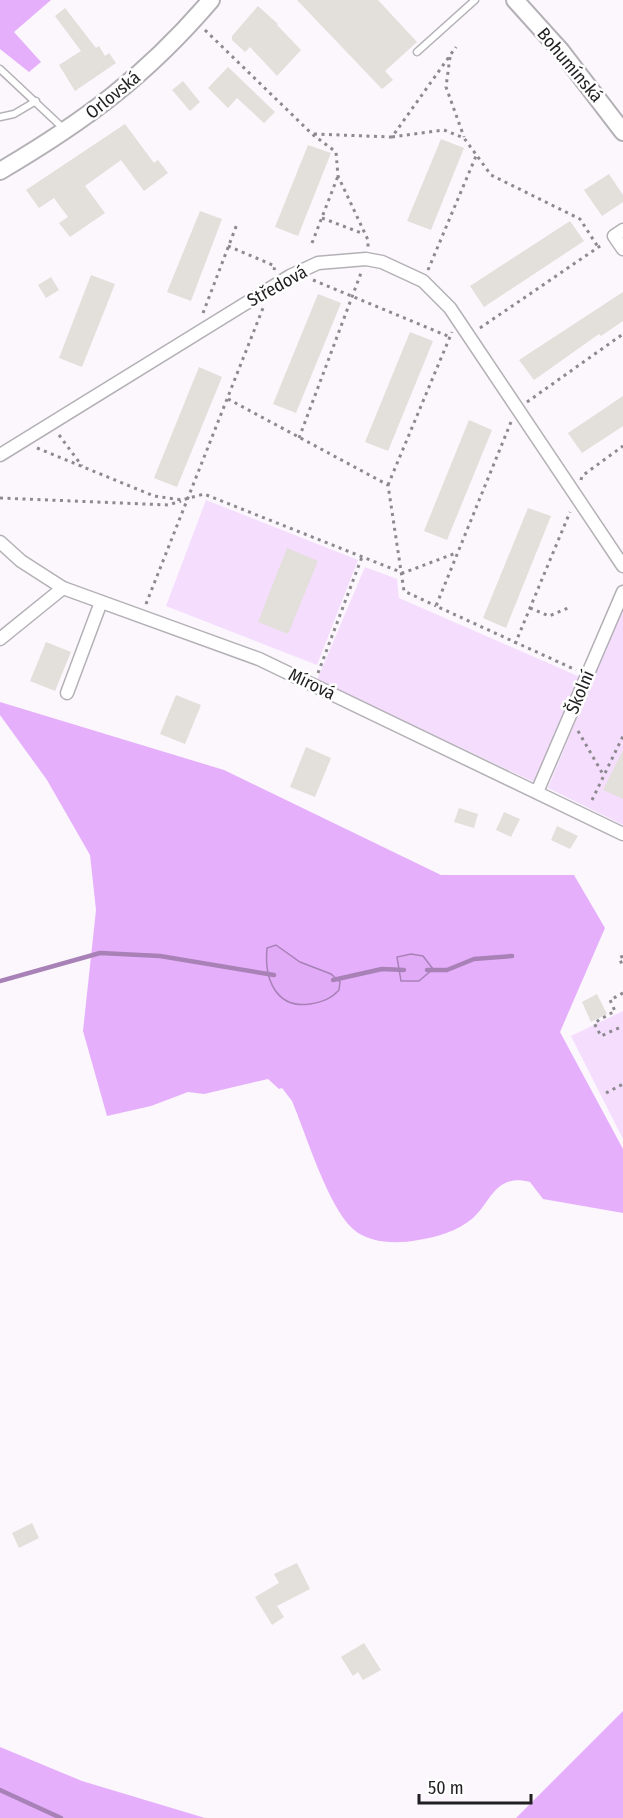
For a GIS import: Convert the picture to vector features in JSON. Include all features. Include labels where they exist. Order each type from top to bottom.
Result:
[{"type":"main road","name":"Orlovská","points":[[0,171],[66,132],[114,97],[176,41],[211,0]]},
{"type":"main road","name":"Bohumínská","points":[[514,0],[561,51],[623,132]]},
{"type":"street","points":[[619,233],[623,249]]},
{"type":"street","name":"Středová","points":[[0,455],[269,289],[318,263],[366,259],[382,262],[423,281],[458,319],[623,566]]},
{"type":"street","name":"Mírová","points":[[0,542],[21,561],[63,588],[259,659],[623,834]]},
{"type":"street","points":[[0,639],[63,588]]},
{"type":"street","name":"Školní","points":[[537,792],[623,592]]},
{"type":"street","points":[[67,693],[101,602]]},
{"type":"lane","points":[[417,52],[475,0]]},
{"type":"lane","points":[[0,69],[66,132]]},
{"type":"lane","points":[[0,117],[14,114],[36,101]]},
{"type":"path","points":[[204,28],[312,134],[336,152],[338,176],[368,240],[366,259],[299,438]]},
{"type":"path","points":[[392,137],[456,47]]},
{"type":"path","points":[[450,55],[446,87],[464,138],[476,156],[491,175],[580,219],[598,247]]},
{"type":"path","points":[[312,134],[392,137],[444,130],[464,138]]},
{"type":"path","points":[[423,281],[476,156]]},
{"type":"path","points":[[312,243],[338,176]]},
{"type":"path","points":[[322,219],[366,235]]},
{"type":"path","points":[[202,313],[237,224]]},
{"type":"path","points":[[468,335],[619,233]]},
{"type":"path","points":[[141,616],[185,500],[228,399],[269,289],[275,266],[228,246]]},
{"type":"path","points":[[311,279],[450,337]]},
{"type":"path","points":[[458,319],[388,485],[404,591],[515,644],[587,675]]},
{"type":"path","points":[[436,606],[510,424],[519,410],[530,399],[623,334]]},
{"type":"path","points":[[228,399],[388,485]]},
{"type":"path","points":[[51,423],[83,467]]},
{"type":"path","points":[[27,439],[38,448],[154,496],[185,500]]},
{"type":"path","points":[[515,644],[582,476],[623,446]]},
{"type":"path","points":[[0,498],[168,505],[204,494],[403,573],[456,553]]},
{"type":"path","points":[[314,685],[363,557]]},
{"type":"path","points":[[530,608],[549,616],[568,608]]},
{"type":"path","points":[[576,727],[604,776]]},
{"type":"path","points":[[592,800],[623,736]]},
{"type":"path","points":[[623,956],[619,958],[623,966]]},
{"type":"path","points":[[623,993],[609,1000],[615,1011],[594,1023],[601,1036],[623,1026]]},
{"type":"path","points":[[606,1093],[623,1084]]},
{"type":"shaded area","points":[[0,0],[51,0],[14,32],[41,62],[29,72],[0,49]]},
{"type":"shaded area","points":[[206,500],[358,560],[317,665],[166,606]]},
{"type":"shaded area","points":[[365,567],[397,579],[399,598],[580,677],[536,783],[317,680]]},
{"type":"shaded area","points":[[623,606],[623,825],[548,788]]},
{"type":"shaded area","points":[[0,702],[224,770],[441,875],[574,875],[605,928],[560,1032],[623,1149],[623,1213],[543,1199],[530,1182],[518,1180],[501,1185],[473,1218],[454,1230],[410,1241],[384,1242],[360,1234],[344,1219],[326,1188],[292,1101],[282,1088],[279,1089],[268,1079],[204,1094],[188,1092],[151,1106],[107,1116],[83,1031],[96,910],[90,855],[47,780],[0,715]]},
{"type":"shaded area","points":[[276,945],[300,962],[331,974],[340,982],[339,990],[326,1000],[310,1004],[289,1002],[281,997],[270,981],[268,971],[267,948]]},
{"type":"shaded area","points":[[411,954],[423,956],[433,969],[419,981],[401,981],[397,957]]},
{"type":"shaded area","points":[[623,1011],[623,1139],[571,1036]]},
{"type":"shaded area","points":[[623,1711],[623,1818],[516,1818]]},
{"type":"shaded area","points":[[0,1747],[82,1781],[205,1818],[0,1818]]},
{"type":"building","points":[[297,0],[378,0],[417,42],[385,71],[393,80],[382,89]]},
{"type":"building","points":[[258,6],[301,50],[277,76],[250,47],[245,52],[232,40],[232,36]]},
{"type":"building","points":[[65,8],[96,48],[99,46],[105,56],[109,53],[116,63],[75,91],[59,65],[81,51],[55,16]]},
{"type":"building","points":[[228,67],[275,112],[264,123],[237,98],[228,108],[208,88]]},
{"type":"building","points":[[183,81],[200,102],[190,111],[172,90]]},
{"type":"building","points":[[125,124],[154,163],[158,160],[168,173],[144,191],[121,160],[85,186],[105,213],[70,237],[59,223],[68,217],[54,198],[39,208],[26,190]]},
{"type":"building","points":[[441,139],[464,148],[431,230],[407,221]]},
{"type":"building","points":[[308,145],[331,153],[298,236],[275,227]]},
{"type":"building","points":[[609,174],[623,195],[623,202],[602,216],[584,190]]},
{"type":"building","points":[[200,211],[222,219],[191,301],[167,292]]},
{"type":"building","points":[[570,221],[584,241],[484,307],[470,286]]},
{"type":"building","points":[[91,275],[115,284],[82,367],[59,358]]},
{"type":"building","points":[[51,277],[59,290],[46,298],[38,285]]},
{"type":"building","points":[[623,292],[623,321],[601,336],[599,334],[534,380],[519,360]]},
{"type":"building","points":[[318,294],[341,303],[296,413],[273,404]]},
{"type":"building","points":[[410,332],[433,341],[388,451],[365,442]]},
{"type":"building","points":[[199,367],[222,377],[177,487],[154,478]]},
{"type":"building","points":[[623,396],[623,426],[582,453],[568,433]]},
{"type":"building","points":[[469,420],[492,430],[447,540],[424,531]]},
{"type":"building","points":[[528,508],[551,516],[506,628],[483,618]]},
{"type":"building","points":[[287,548],[318,561],[288,634],[258,622]]},
{"type":"building","points":[[46,642],[71,652],[55,691],[30,681]]},
{"type":"building","points":[[176,695],[201,705],[185,744],[160,734]]},
{"type":"building","points":[[306,747],[331,758],[315,797],[290,787]]},
{"type":"building","points":[[623,750],[623,799],[603,790]]},
{"type":"building","points":[[459,808],[478,814],[474,828],[454,822]]},
{"type":"building","points":[[504,812],[520,819],[511,837],[496,830]]},
{"type":"building","points":[[557,826],[578,836],[570,849],[551,840]]},
{"type":"building","points":[[597,994],[607,1014],[591,1022],[582,1002]]},
{"type":"building","points":[[32,1523],[39,1538],[19,1548],[12,1533]]},
{"type":"building","points":[[297,1563],[310,1589],[277,1606],[284,1617],[272,1625],[255,1597],[279,1583],[274,1574]]},
{"type":"building","points":[[364,1643],[381,1670],[363,1680],[358,1672],[353,1676],[341,1657]]},
{"type":"waterway","points":[[0,981],[100,953],[160,956],[274,975]]},
{"type":"waterway","points":[[427,970],[447,970],[474,959],[512,956]]},
{"type":"waterway","points":[[333,980],[382,969],[404,970]]},
{"type":"waterway","points":[[0,1790],[61,1818]]}]
